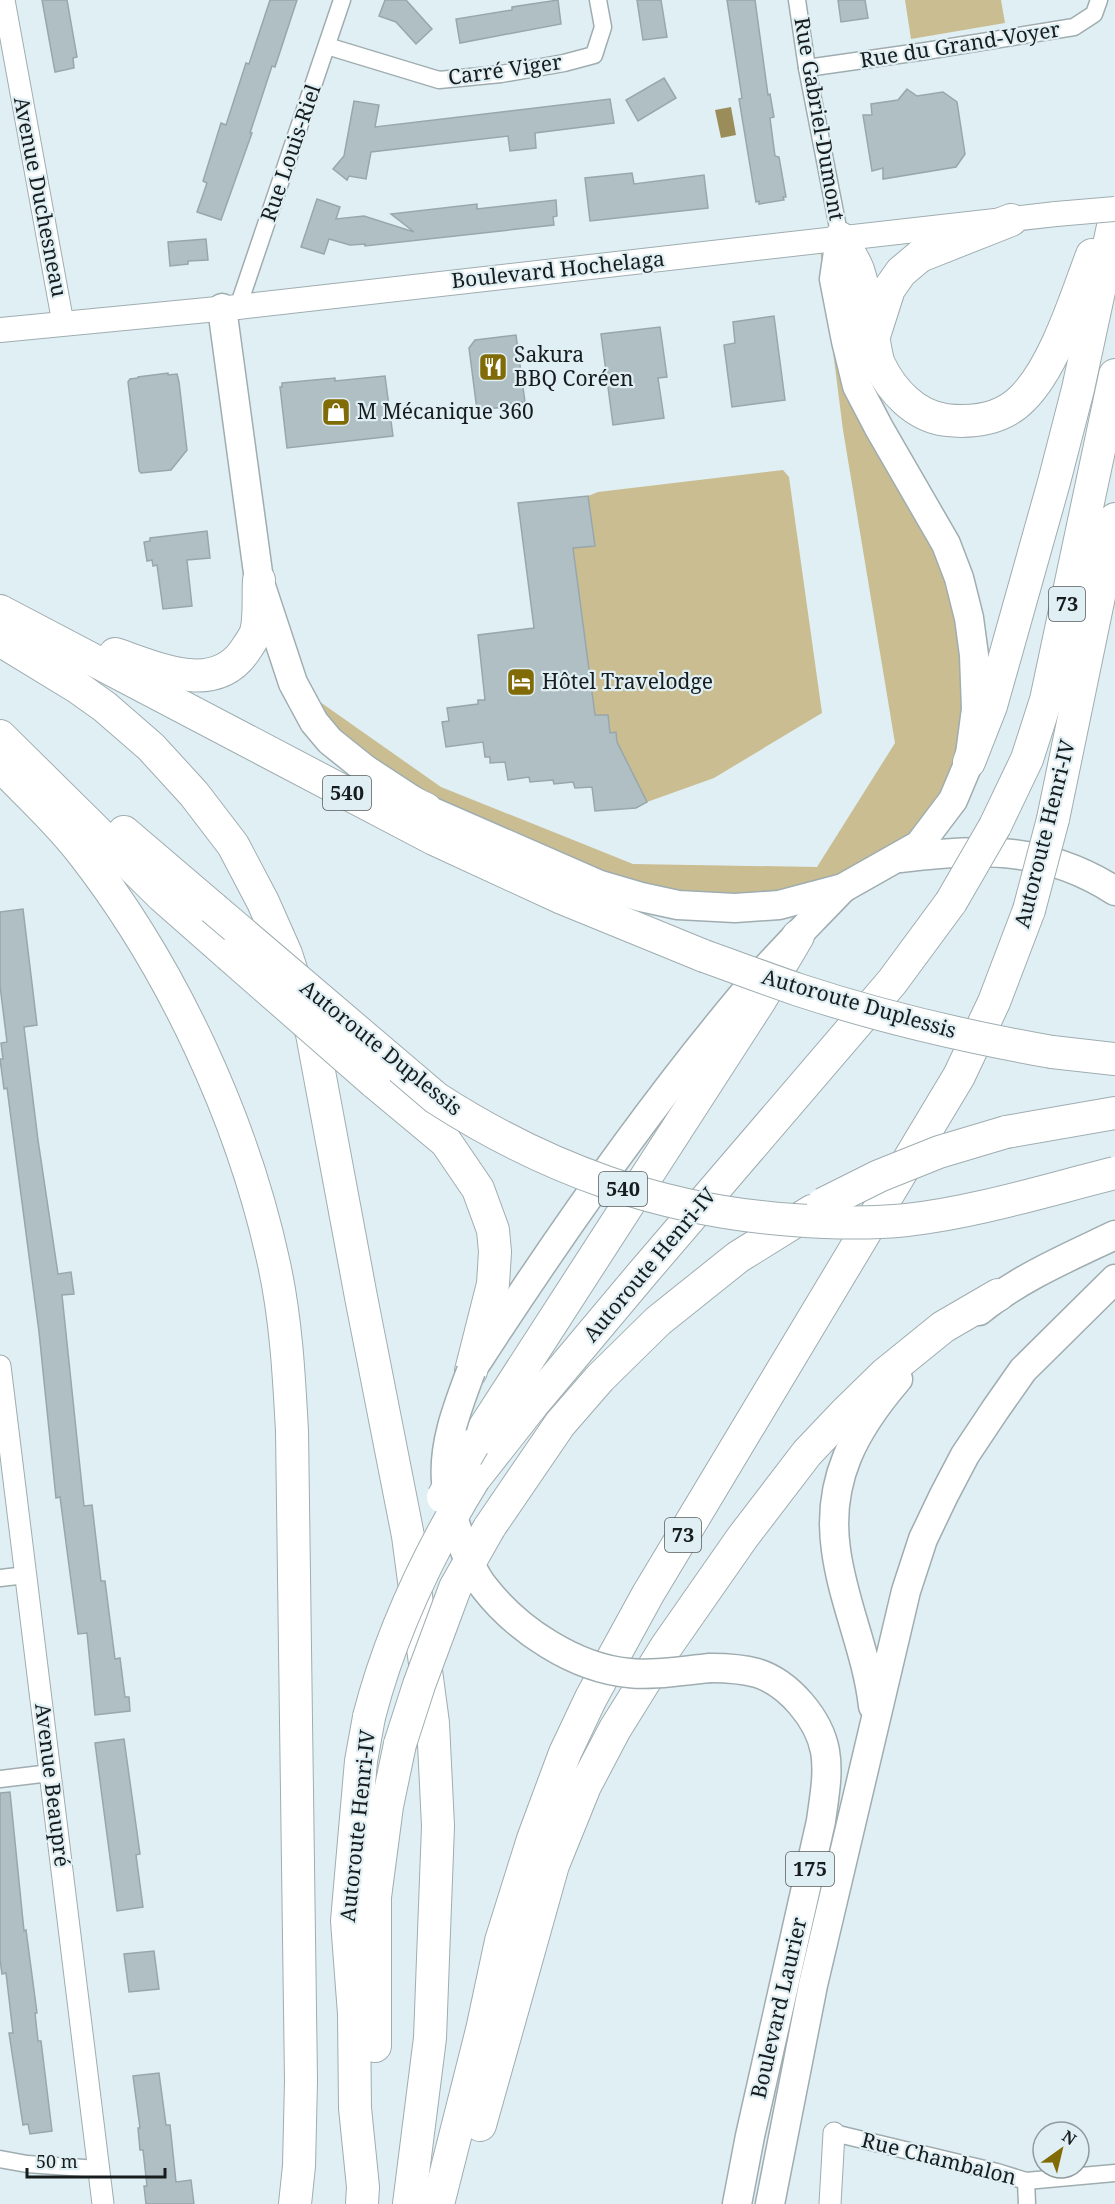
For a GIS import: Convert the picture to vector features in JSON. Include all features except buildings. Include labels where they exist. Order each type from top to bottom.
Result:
[{"type":"highway","points":[[840,238],[858,269],[879,362],[894,387],[914,408],[939,419],[965,422],[984,420],[1022,399],[1040,376],[1056,345],[1115,196]]},
{"type":"highway","points":[[843,888],[919,845],[953,800],[969,762],[991,706],[1048,504],[1078,389],[1115,218]]},
{"type":"highway","points":[[873,337],[889,289],[902,272],[920,256],[1011,220]]},
{"type":"highway","points":[[840,238],[834,279],[857,386],[945,544],[965,599],[974,655],[976,709],[969,762]]},
{"type":"highway","name":"Rue Louis-Riel","points":[[230,307],[259,580],[293,683],[314,722],[340,750],[426,809],[600,885],[641,897],[678,905],[735,908],[779,905],[843,888]]},
{"type":"highway","name":"Autoroute Henri-IV","points":[[363,2196],[355,2108],[354,2014],[347,1920],[361,1761],[369,1718],[379,1680],[409,1601],[441,1533],[474,1479],[510,1431],[634,1282],[892,982],[951,902],[995,826],[1027,759],[1046,699],[1115,375]]},
{"type":"highway","name":"Autoroute Henri-IV","points":[[438,2204],[482,2030],[501,1941],[533,1839],[565,1753],[591,1698],[648,1594],[959,1076],[994,1002],[1029,910],[1053,819],[1115,519]]},
{"type":"highway","points":[[72,639],[177,675],[214,673],[226,669],[240,657],[256,632],[259,580]]},
{"type":"highway","points":[[0,605],[426,809]]},
{"type":"highway","name":"Autoroute Duplessis","points":[[0,611],[434,839],[562,898],[704,956],[800,990],[919,1024],[1052,1052],[1115,1059]]},
{"type":"highway","points":[[0,640],[105,707],[151,747],[194,794],[232,845],[263,902],[286,954],[312,1034],[408,1536],[433,1723],[438,1826],[430,2038],[409,2204]]},
{"type":"highway","points":[[0,734],[162,896],[446,1142],[478,1189],[493,1230],[495,1252],[493,1284],[471,1371]]},
{"type":"highway","name":"Autoroute Duplessis","points":[[0,734],[63,781],[436,1098],[477,1125],[549,1160],[626,1190],[699,1209],[749,1217],[863,1223],[908,1220],[951,1212],[1115,1173]]},
{"type":"highway","points":[[0,765],[81,851],[135,929],[180,1005],[218,1086],[254,1184],[274,1265],[287,1347],[292,1431],[301,2081],[299,2166],[295,2204]]},
{"type":"highway","points":[[894,859],[961,851],[1008,852],[1060,863],[1096,878],[1115,891]]},
{"type":"highway","name":"Boulevard Laurier","points":[[737,2204],[750,2136],[821,1821],[827,1773],[825,1750],[818,1728],[806,1710],[786,1689],[759,1674],[729,1668],[711,1668],[630,1674],[586,1662],[545,1644],[509,1616],[483,1586],[460,1536],[451,1509],[446,1480],[448,1438],[471,1371],[578,1209],[665,1092],[738,1000],[843,888]]},
{"type":"highway","points":[[379,1680],[381,1643],[389,1614],[424,1530],[473,1445],[759,1002],[798,936]]},
{"type":"highway","points":[[363,2196],[375,2069],[375,1897],[387,1806],[400,1744],[455,1588],[489,1528],[560,1424],[600,1378],[658,1322],[738,1257],[823,1204],[879,1176],[939,1152],[1006,1132],[1115,1113]]},
{"type":"highway","points":[[459,2204],[553,1865],[585,1786],[615,1728],[666,1647],[742,1538],[807,1453],[885,1374],[943,1327],[1115,1235]]},
{"type":"highway","points":[[861,1782],[906,1591],[923,1539],[944,1495],[965,1455],[1023,1370],[1054,1336],[1115,1279]]},
{"type":"highway","points":[[861,1782],[873,1709],[870,1677],[836,1550],[834,1512],[840,1476],[853,1441],[872,1408],[900,1376],[998,1296]]},
{"type":"highway","name":"Boulevard Laurier","points":[[770,2204],[813,1985],[861,1782]]},
{"type":"highway","points":[[724,2204],[750,2136]]},
{"type":"main road","name":"Boulevard Hochelaga","points":[[0,330],[230,307],[1115,209]]},
{"type":"street","name":"Avenue Duchesneau","points":[[4,0],[63,323]]},
{"type":"street","name":"Rue Louis-Riel","points":[[230,307],[342,0]]},
{"type":"street","name":"Carré Viger","points":[[327,46],[439,80],[501,74],[564,63],[594,55],[603,27],[598,0]]},
{"type":"street","name":"Rue Gabriel-Dumont","points":[[797,0],[807,68],[840,238]]},
{"type":"street","name":"Rue du Grand-Voyer","points":[[807,68],[938,50],[1074,27],[1094,14],[1099,0]]},
{"type":"street","name":"Avenue Beaupré","points":[[0,1366],[103,2204]]},
{"type":"street","points":[[0,1578],[26,1575]]},
{"type":"street","points":[[0,1779],[50,1773]]},
{"type":"street","points":[[830,2204],[834,2133]]},
{"type":"street","name":"Rue Chambalon","points":[[834,2133],[998,2172],[1026,2181],[1115,2173]]},
{"type":"street","points":[[0,2159],[27,2164],[98,2169]]},
{"type":"street","points":[[1026,2181],[1027,2204]]},
{"type":"shaded area","points":[[905,0],[1001,0],[1005,23],[911,39]]},
{"type":"shaded area","points":[[731,107],[736,135],[721,138],[715,110]]},
{"type":"shaded area","points":[[840,238],[846,341],[902,465],[974,655],[953,800],[843,888],[678,905],[365,769],[293,683],[441,787],[633,864],[817,867],[895,743],[843,430],[819,241]]},
{"type":"shaded area","points":[[783,470],[789,477],[822,713],[714,778],[647,802],[617,752],[616,732],[610,733],[608,715],[595,715],[573,548],[595,546],[588,496],[598,492]]},
{"type":"place","name":"Sakura BBQ Coréen","points":[[493,367]]},
{"type":"place","name":"M Mécanique 360","points":[[336,412]]},
{"type":"place","name":"Hôtel Travelodge","points":[[521,682]]}]
